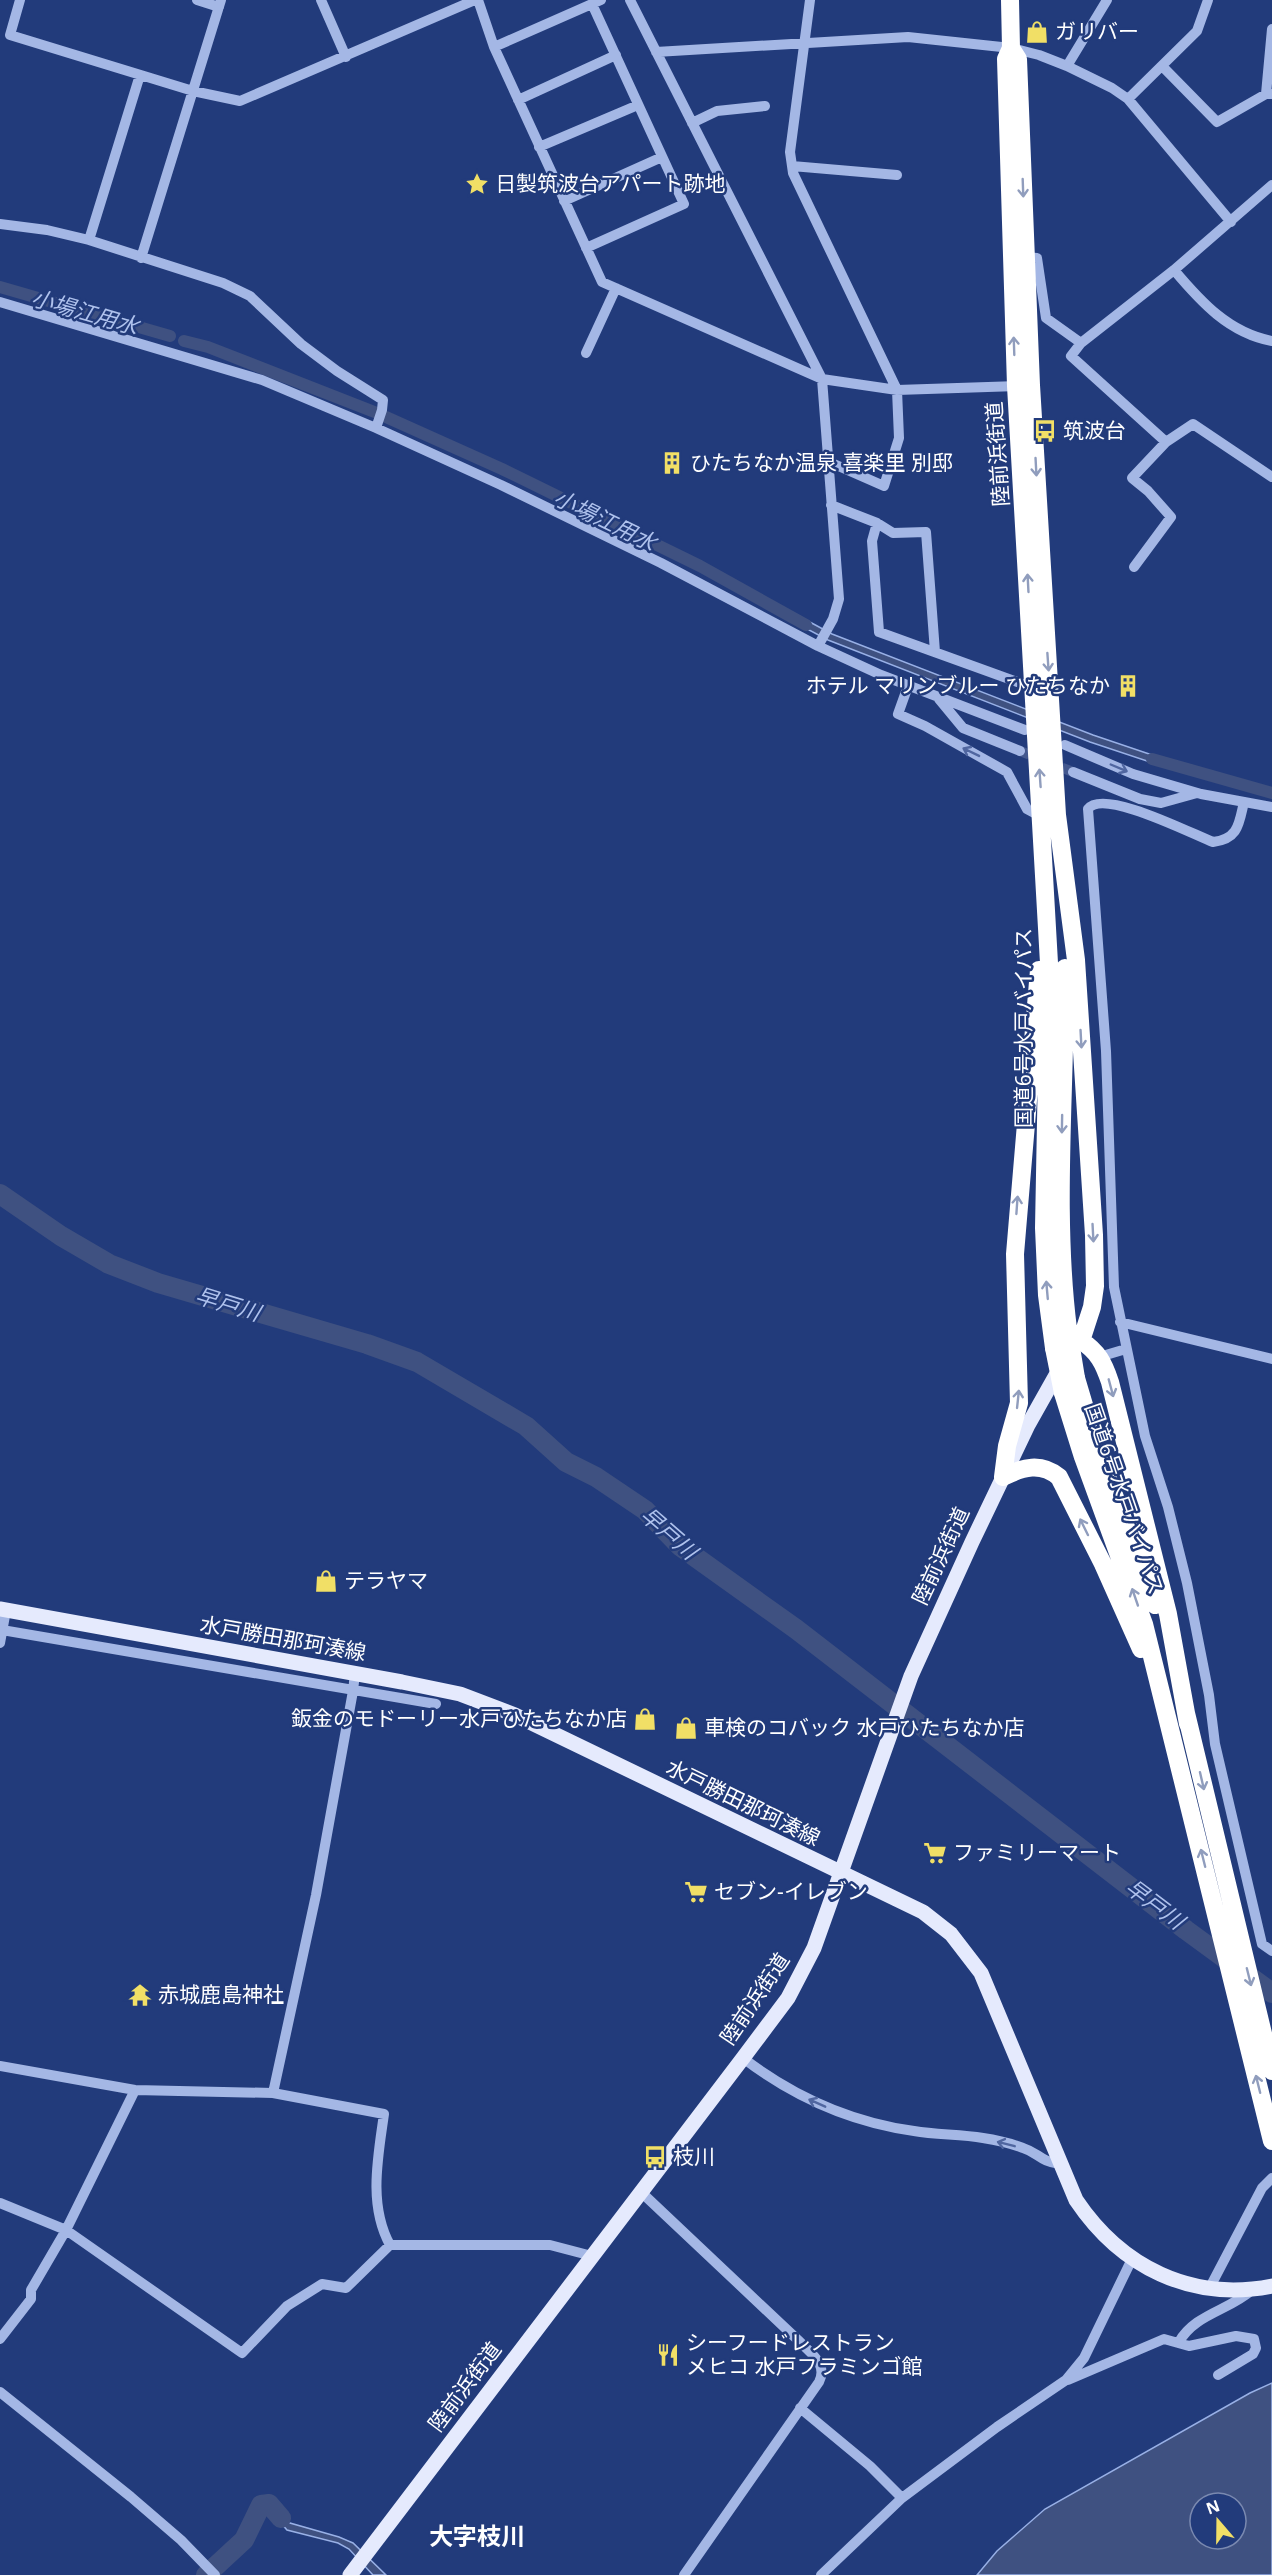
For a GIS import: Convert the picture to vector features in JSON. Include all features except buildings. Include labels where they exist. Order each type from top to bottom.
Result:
[{"type":"highway","name":"陸前浜街道","points":[[1010,0],[1011,48],[1006,59],[1023,386],[1034,688],[1044,857]]},
{"type":"highway","name":"陸前浜街道","points":[[1011,48],[1018,59],[1025,257],[1023,386],[1059,834]]},
{"type":"highway","points":[[1059,834],[1076,960],[1095,1286],[1092,1307],[1074,1335],[1092,1348],[1099,1357],[1110,1382],[1168,1614],[1188,1724]]},
{"type":"highway","name":"国道6号水戸バイパス","points":[[1059,834],[1065,1007],[1061,1254],[1074,1335],[1076,1378],[1098,1452],[1158,1614],[1188,1724],[1272,2072]]},
{"type":"highway","points":[[1004,1477],[1008,1446],[1019,1403],[1015,1243],[1039,966],[1044,857]]},
{"type":"highway","name":"国道6号水戸バイパス","points":[[1044,857],[1049,975],[1044,1228],[1047,1295],[1054,1348],[1063,1393],[1083,1458],[1144,1624],[1218,1915],[1272,2141]]},
{"type":"highway","points":[[1004,1477],[1016,1470],[1040,1467],[1059,1477],[1134,1631],[1168,1714]]},
{"type":"main road","name":"陸前浜街道","points":[[350,2575],[788,1998],[803,1972],[909,1682],[940,1609],[1074,1335]]},
{"type":"main road","name":"水戸勝田那珂湊線","points":[[3,1610],[355,1673],[460,1695],[515,1715],[922,1912],[951,1934],[972,1959],[993,1997],[1076,2200],[1109,2241],[1132,2259],[1181,2283],[1209,2289],[1252,2290],[1272,2286]]},
{"type":"street","points":[[20,0],[5,33],[193,91],[240,101],[477,0],[494,47],[603,282],[822,378],[897,390],[1023,386]]},
{"type":"street","points":[[141,258],[220,3],[197,0]]},
{"type":"street","points":[[321,0],[346,57]]},
{"type":"street","points":[[630,0],[822,378],[839,599],[833,620],[818,646]]},
{"type":"street","points":[[810,0],[790,152],[793,173],[897,390],[899,438],[884,486],[827,461]]},
{"type":"street","points":[[1067,66],[1107,0]]},
{"type":"street","points":[[1128,99],[1197,31],[1208,0]]},
{"type":"street","points":[[494,47],[597,2],[616,55],[684,204],[586,248]]},
{"type":"street","points":[[1163,67],[1217,122],[1269,94],[1272,29]]},
{"type":"street","points":[[656,52],[908,37],[1011,48],[1039,55],[1112,88],[1128,99],[1230,222]]},
{"type":"street","points":[[518,100],[616,55]]},
{"type":"street","points":[[89,240],[140,75]]},
{"type":"street","points":[[539,147],[638,105]]},
{"type":"street","points":[[692,123],[717,111],[765,106]]},
{"type":"street","points":[[564,201],[662,157]]},
{"type":"street","points":[[792,166],[897,175]]},
{"type":"street","points":[[1166,442],[1071,356],[1081,343],[1174,270],[1272,185]]},
{"type":"street","points":[[0,224],[46,230],[89,240],[223,282],[250,296],[302,344],[337,371],[383,400],[376,428]]},
{"type":"street","points":[[1025,257],[1037,258],[1046,318],[1081,343]]},
{"type":"street","points":[[1174,270],[1215,315],[1236,327],[1272,341]]},
{"type":"street","points":[[586,353],[616,288]]},
{"type":"street","points":[[0,302],[262,380],[376,428],[501,485],[661,563],[818,646],[908,686],[1026,730]]},
{"type":"street","points":[[1134,567],[1171,516],[1148,491],[1132,478],[1166,442],[1194,424],[1272,477]]},
{"type":"street","points":[[831,505],[877,523],[893,533],[926,532],[935,652]]},
{"type":"street","points":[[877,523],[872,541],[879,632],[1034,688]]},
{"type":"street","points":[[908,686],[898,714],[925,726],[1007,772],[1027,809],[1042,817]]},
{"type":"street","points":[[937,697],[963,728],[1020,751]]},
{"type":"street","points":[[1065,745],[1133,774],[1198,793],[1272,807]]},
{"type":"street","points":[[1073,772],[1140,799],[1161,803],[1198,793]]},
{"type":"street","points":[[1244,802],[1234,834],[1224,841],[1213,842],[1140,811],[1098,803],[1091,805],[1088,809],[1106,1051],[1114,1287],[1145,1436],[1168,1507],[1187,1583],[1209,1695],[1215,1744],[1262,1944],[1272,1952]]},
{"type":"street","points":[[1095,1286],[1114,1287]]},
{"type":"street","points":[[1120,1322],[1272,1359]]},
{"type":"street","points":[[1099,1357],[1126,1349]]},
{"type":"street","points":[[0,1643],[3,1610]]},
{"type":"street","points":[[2,1630],[436,1704]]},
{"type":"street","points":[[273,2093],[316,1895],[354,1691],[355,1673]]},
{"type":"street","points":[[743,2058],[792,2092],[836,2112],[872,2123],[915,2132],[984,2138],[1025,2148],[1044,2161],[1060,2164]]},
{"type":"street","points":[[0,2066],[135,2090],[273,2093],[384,2114],[377,2164],[377,2209],[382,2231],[390,2245]]},
{"type":"street","points":[[0,2339],[31,2299],[32,2290],[66,2230],[135,2090]]},
{"type":"street","points":[[1209,2289],[1262,2188],[1272,2178]]},
{"type":"street","points":[[640,2192],[800,2342],[822,2367],[823,2374],[684,2575]]},
{"type":"street","points":[[0,2203],[66,2230],[242,2354],[287,2306],[322,2284],[346,2288],[390,2245],[550,2245],[592,2256]]},
{"type":"street","points":[[1066,2380],[1084,2358],[1132,2259]]},
{"type":"street","points":[[1179,2342],[1186,2329],[1204,2317],[1239,2301],[1252,2290]]},
{"type":"street","points":[[820,2575],[902,2498],[997,2427],[1066,2380],[1164,2339],[1189,2346],[1236,2336],[1254,2339],[1256,2348],[1253,2354],[1218,2375]]},
{"type":"street","points":[[0,2392],[131,2497],[181,2540],[213,2573]]},
{"type":"street","points":[[800,2408],[870,2466],[902,2498]]},
{"type":"water","points":[[795,614],[832,634],[1093,735],[1167,760],[1165,767],[1090,742],[828,640],[792,621]]},
{"type":"water","points":[[1272,2383],[1272,2575],[977,2575],[997,2551],[1045,2509],[1250,2393]]},
{"type":"water","points":[[270,2501],[290,2523],[353,2543],[386,2575],[373,2575],[349,2549],[338,2543],[287,2530],[268,2508],[262,2508],[259,2502]]},
{"type":"waterway","name":"小場江用水","points":[[0,287],[170,336]]},
{"type":"waterway","name":"小場江用水","points":[[184,341],[208,347],[377,413]]},
{"type":"waterway","name":"小場江用水","points":[[386,417],[502,469],[700,566],[806,625]]},
{"type":"waterway","name":"小場江用水","points":[[1152,759],[1272,793]]},
{"type":"waterway","name":"早戸川","points":[[0,1194],[61,1236],[109,1264],[158,1283],[367,1344],[417,1362],[526,1426],[566,1462],[596,1477],[645,1510],[680,1546],[796,1629],[1186,1930],[1272,1993]]},
{"type":"waterway","points":[[206,2575],[244,2540],[261,2505],[269,2504],[281,2518]]},
{"type":"tunnel","points":[[1020,751],[1073,772]]},
{"type":"place","name":"ガリバー","points":[[1037,32]]},
{"type":"place","name":"日製筑波台アパート跡地","points":[[477,184]]},
{"type":"place","name":"筑波台","points":[[1045,431]]},
{"type":"place","name":"ひたちなか温泉 喜楽里 別邸","points":[[672,463]]},
{"type":"place","name":"ホテル マリンブルー ひたちなか","points":[[1128,686]]},
{"type":"place","name":"テラヤマ","points":[[326,1581]]},
{"type":"place","name":"鈑金のモドーリー水戸ひたちなか店","points":[[645,1719]]},
{"type":"place","name":"車検のコバック 水戸ひたちなか店","points":[[686,1728]]},
{"type":"place","name":"ファミリーマート","points":[[935,1853]]},
{"type":"place","name":"セブン-イレブン","points":[[696,1892]]},
{"type":"place","name":"赤城鹿島神社","points":[[140,1995]]},
{"type":"place","name":"枝川","points":[[655,2157]]},
{"type":"place","name":"シーフードレストラン メヒコ 水戸フラミンゴ館","points":[[668,2355]]},
{"type":"district","name":"大字枝川","points":[[477,2537]]}]
